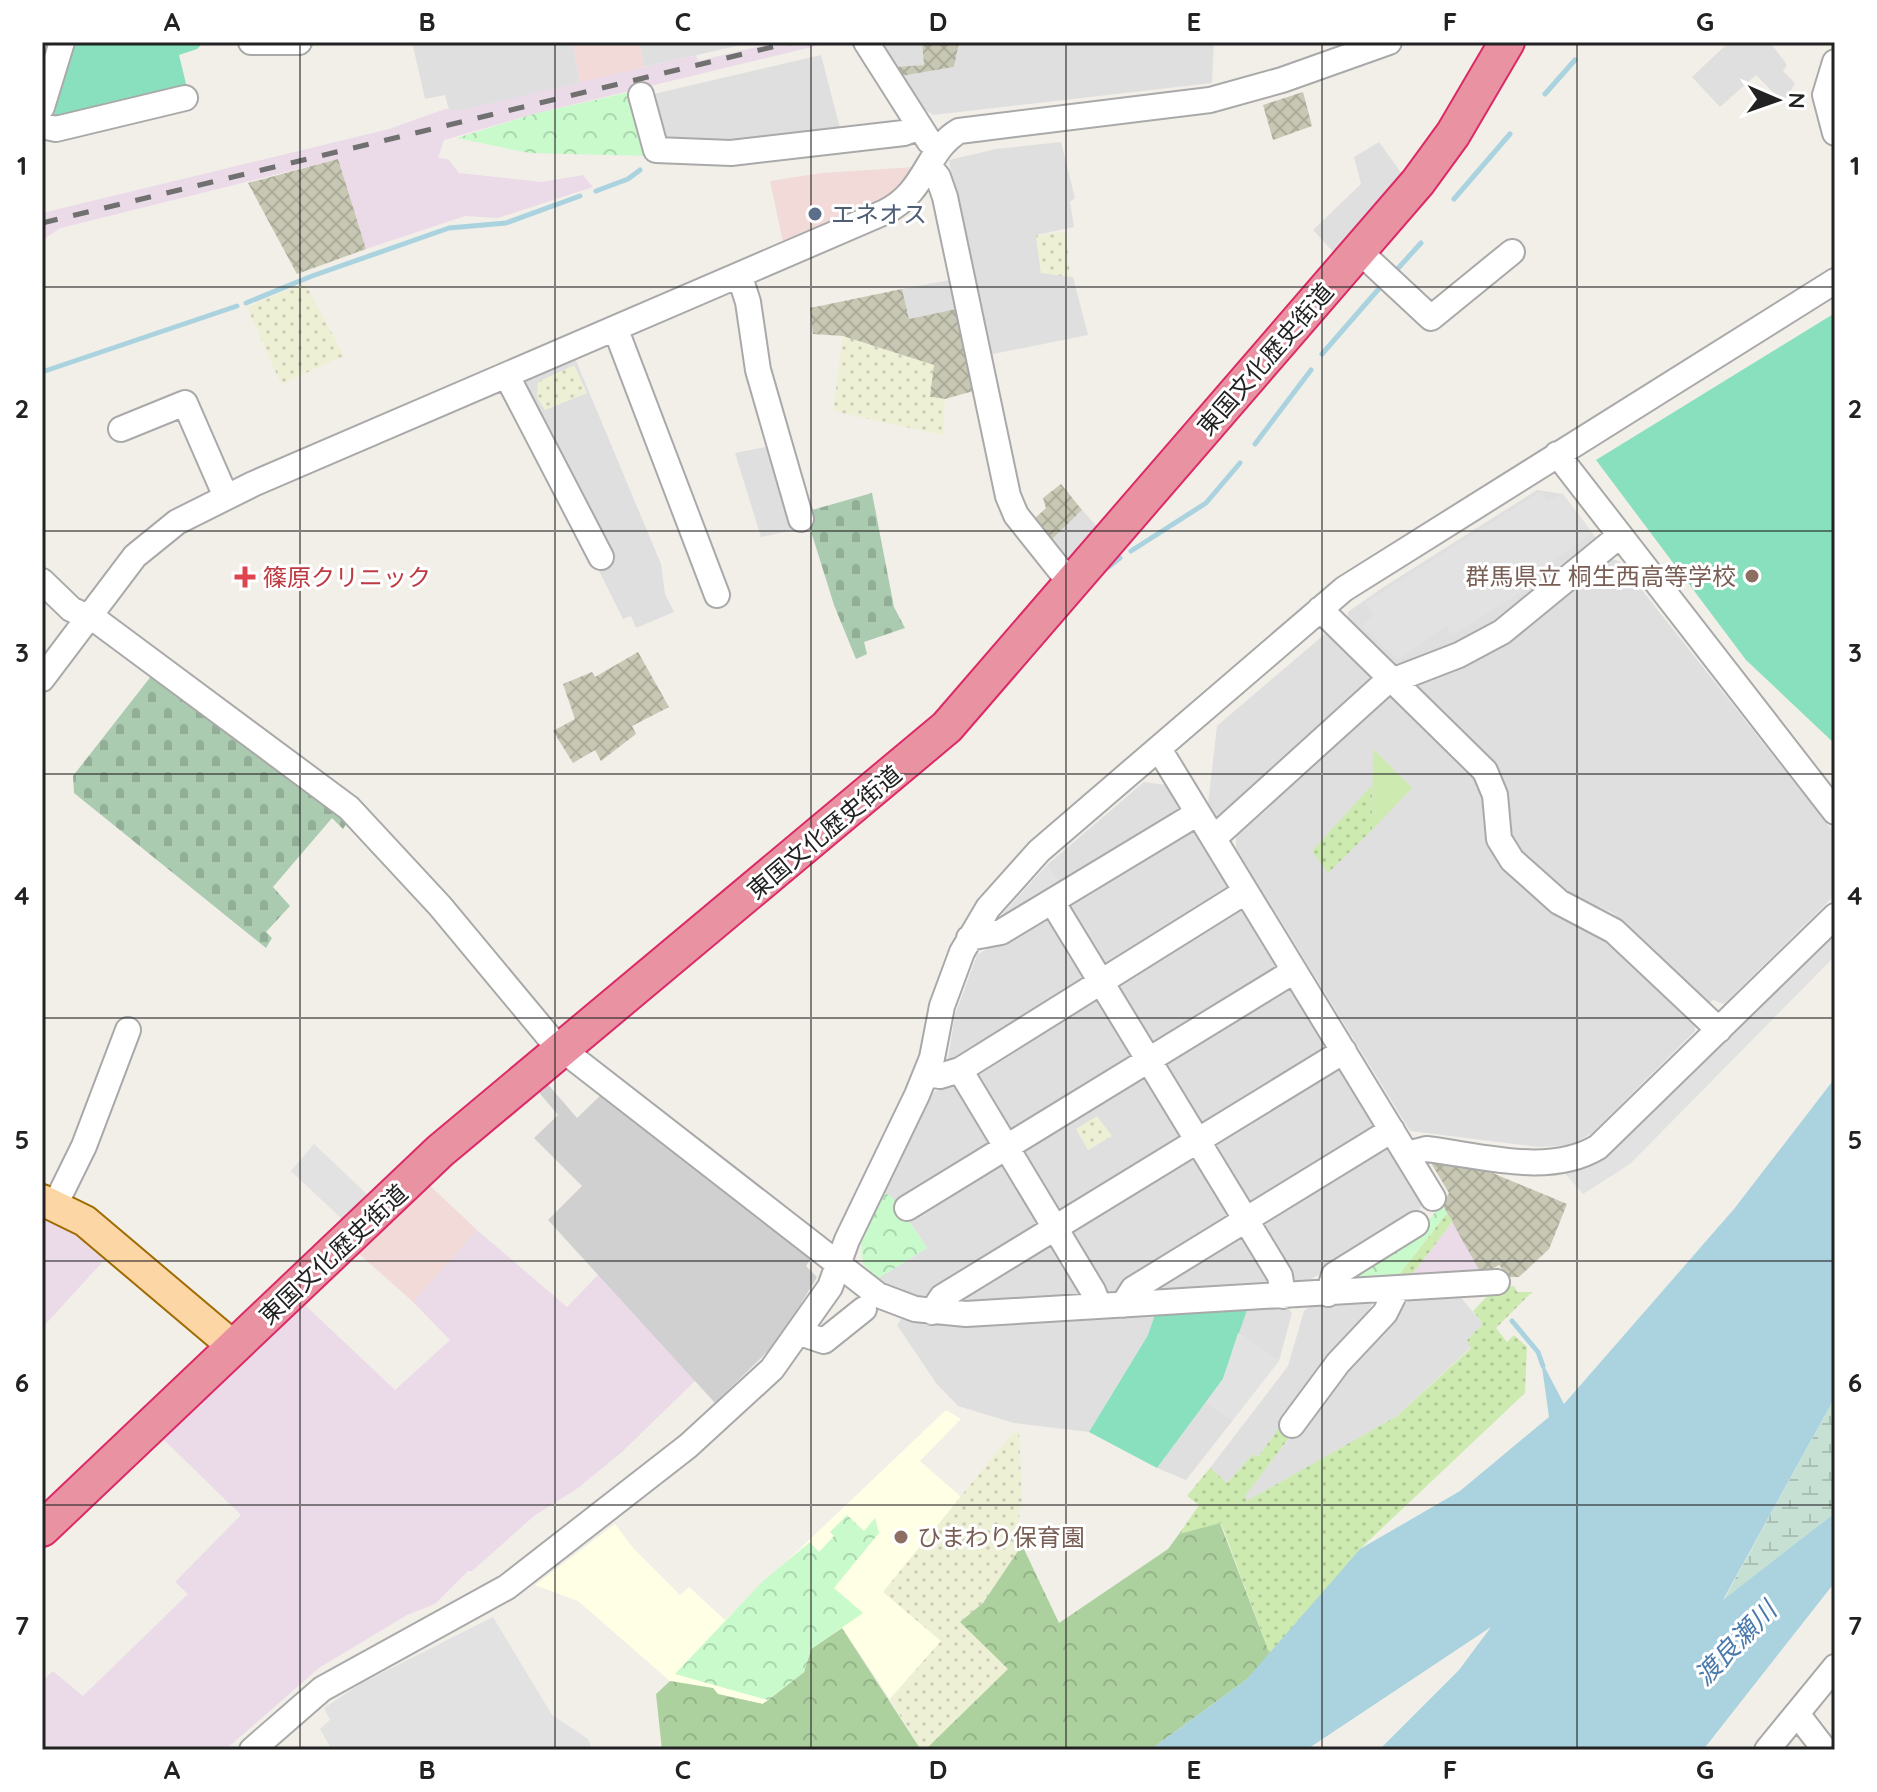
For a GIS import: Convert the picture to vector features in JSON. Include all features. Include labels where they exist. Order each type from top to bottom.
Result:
[{"type":"highway","name":"東国文化歴史街道","points":[[42,1529],[440,1151],[933,740],[974,699],[1359,251],[1453,134],[1507,42]]},
{"type":"main road","points":[[48,1203],[95,1229],[234,1347]]},
{"type":"street","points":[[42,107],[62,42]]},
{"type":"street","points":[[251,42],[299,42]]},
{"type":"street","points":[[866,42],[934,159],[945,197],[995,444],[1012,509],[1071,584]]},
{"type":"street","points":[[42,679],[135,556],[157,535],[226,497],[885,212],[912,194],[952,135],[965,130],[1210,100],[1282,80],[1389,42]]},
{"type":"street","points":[[1835,62],[1825,95],[1835,133]]},
{"type":"street","points":[[641,95],[656,150],[731,153],[904,133],[918,128]]},
{"type":"street","points":[[42,126],[56,129],[185,98]]},
{"type":"street","points":[[1359,251],[1431,318],[1512,252]]},
{"type":"street","points":[[740,277],[748,302],[758,370],[801,519]]},
{"type":"street","points":[[252,1750],[322,1689],[507,1587],[726,1414],[772,1369],[800,1333],[839,1266],[847,1240],[926,1074],[948,986],[969,938],[1006,883],[1039,851],[1320,609],[1371,569],[1835,281]]},
{"type":"street","points":[[616,330],[717,595]]},
{"type":"street","points":[[507,376],[601,557]]},
{"type":"street","points":[[121,429],[185,403],[226,497]]},
{"type":"street","points":[[1557,454],[1618,537],[1835,812]]},
{"type":"street","points":[[1214,838],[1392,681],[1459,655],[1502,632],[1618,537]]},
{"type":"street","points":[[42,581],[86,618],[100,623],[349,808],[440,906],[561,1049],[878,1295],[932,1312],[994,1313],[1497,1282]]},
{"type":"street","points":[[1320,609],[1485,771],[1495,795],[1499,839],[1512,860],[1559,902],[1614,931],[1719,1030]]},
{"type":"street","points":[[1159,749],[1433,1198]]},
{"type":"street","points":[[969,938],[995,935],[1053,903],[1198,813]]},
{"type":"street","points":[[926,1074],[940,1076],[960,1070],[1245,892]]},
{"type":"street","points":[[1053,903],[1280,1276],[1283,1296]]},
{"type":"street","points":[[1407,1154],[1426,1149],[1550,1163],[1584,1156],[1598,1147],[1835,916]]},
{"type":"street","points":[[907,1208],[1294,971]]},
{"type":"street","points":[[48,1203],[84,1146],[128,1030]]},
{"type":"street","points":[[932,1312],[942,1297],[1344,1051]]},
{"type":"street","points":[[960,1070],[1055,1227],[1111,1306]]},
{"type":"street","points":[[1111,1306],[1133,1289],[1392,1130]]},
{"type":"street","points":[[1328,1294],[1334,1275],[1416,1224]]},
{"type":"street","points":[[1292,1425],[1338,1363],[1385,1313],[1397,1289]]},
{"type":"street","points":[[800,1333],[824,1341],[864,1309]]},
{"type":"street","points":[[1767,1750],[1835,1667]]},
{"type":"street","points":[[1798,1715],[1825,1750]]},
{"type":"shaded area","points":[[412,42],[573,42],[580,84],[458,111],[449,110],[445,95],[425,99]]},
{"type":"shaded area","points":[[573,42],[639,42],[644,67],[580,84]]},
{"type":"shaded area","points":[[639,42],[740,42],[741,45],[644,67]]},
{"type":"shaded area","points":[[777,42],[833,42],[534,114],[444,140],[438,158],[448,159],[459,173],[542,182],[583,175],[593,187],[498,218],[465,216],[366,249],[338,159],[61,228],[42,240],[42,213],[389,129],[445,109],[458,111],[696,55],[698,61]]},
{"type":"shaded area","points":[[880,42],[922,42],[924,65],[895,67]]},
{"type":"shaded area","points":[[922,42],[959,42],[954,67],[901,76],[895,67],[924,65]]},
{"type":"shaded area","points":[[959,42],[1214,42],[1212,83],[933,115],[920,106],[901,76],[954,67]]},
{"type":"shaded area","points":[[1729,42],[1770,42],[1787,65],[1783,71],[1795,83],[1784,103],[1756,75],[1720,107],[1692,77]]},
{"type":"shaded area","points":[[821,55],[841,132],[668,148],[649,101],[654,94]]},
{"type":"shaded area","points":[[1303,92],[1312,126],[1273,140],[1263,105]]},
{"type":"shaded area","points":[[1061,142],[1075,198],[1070,202],[1074,227],[1036,235],[1041,272],[1073,277],[1088,335],[983,356],[949,160],[996,149]]},
{"type":"shaded area","points":[[1379,142],[1405,178],[1337,256],[1313,230],[1361,184],[1354,157]]},
{"type":"shaded area","points":[[338,159],[366,249],[297,274],[248,183]]},
{"type":"shaded area","points":[[914,167],[904,190],[784,247],[770,181],[821,173]]},
{"type":"shaded area","points":[[1066,232],[1070,277],[1041,273],[1036,235]]},
{"type":"shaded area","points":[[955,279],[961,308],[909,319],[902,289]]},
{"type":"shaded area","points":[[305,283],[344,356],[281,384],[247,307]]},
{"type":"shaded area","points":[[902,289],[909,319],[961,308],[977,390],[945,399],[930,397],[843,336],[813,334],[810,308]]},
{"type":"shaded area","points":[[843,336],[934,365],[930,397],[945,399],[943,435],[833,411]]},
{"type":"shaded area","points":[[574,356],[661,564],[665,594],[674,612],[636,628],[631,616],[623,619],[597,567],[521,387],[523,378]]},
{"type":"shaded area","points":[[574,365],[587,393],[545,410],[537,397],[538,382]]},
{"type":"shaded area","points":[[775,445],[798,529],[761,537],[735,453]]},
{"type":"shaded area","points":[[1061,484],[1082,510],[1046,545],[1030,523],[1046,508],[1043,498]]},
{"type":"shaded area","points":[[1537,490],[1563,494],[1596,538],[1543,588],[1515,608],[1456,643],[1402,665],[1390,664],[1347,623],[1348,612],[1382,588]]},
{"type":"shaded area","points":[[1541,491],[1547,501],[1563,494],[1592,533],[1544,567],[1547,575],[1453,635],[1446,626],[1398,660],[1362,626],[1373,615],[1365,603]]},
{"type":"shaded area","points":[[1082,510],[1101,531],[1064,572],[1046,545]]},
{"type":"shaded area","points":[[1609,558],[1619,561],[1835,834],[1835,895],[1724,1004],[1713,1000],[1708,1004],[1613,913],[1564,892],[1515,847],[1510,839],[1502,780],[1493,765],[1415,689],[1419,681],[1516,634]]},
{"type":"shaded area","points":[[1326,633],[1371,672],[1369,684],[1218,819],[1208,804],[1217,726]]},
{"type":"shaded area","points":[[638,652],[669,707],[632,726],[636,734],[601,761],[595,750],[573,763],[553,731],[575,719],[563,684],[592,672],[595,677]]},
{"type":"shaded area","points":[[1391,695],[1474,773],[1485,801],[1488,841],[1506,869],[1551,910],[1589,924],[1695,1022],[1695,1031],[1592,1133],[1571,1145],[1538,1147],[1410,1131],[1236,848],[1236,834],[1383,697]]},
{"type":"shaded area","points":[[1144,782],[1167,785],[1181,808],[1180,816],[1062,888],[1047,865]]},
{"type":"shaded area","points":[[1189,827],[1197,830],[1230,887],[1228,895],[1108,968],[1100,966],[1066,910],[1067,902]]},
{"type":"shaded area","points":[[1047,865],[1062,888],[1018,915],[995,922]]},
{"type":"shaded area","points":[[1236,907],[1243,909],[1279,966],[1276,974],[1149,1046],[1114,989],[1116,981]]},
{"type":"shaded area","points":[[1044,915],[1054,918],[1087,982],[953,1063],[948,1059],[955,1015],[977,955]]},
{"type":"shaded area","points":[[1835,928],[1835,956],[1630,1164],[1583,1194],[1563,1171]]},
{"type":"shaded area","points":[[1283,987],[1293,989],[1326,1046],[1324,1055],[1206,1126],[1196,1123],[1162,1069],[1164,1061]]},
{"type":"shaded area","points":[[1093,994],[1102,996],[1135,1052],[1133,1062],[1013,1135],[1006,1133],[973,1068]]},
{"type":"shaded area","points":[[1333,1066],[1341,1069],[1375,1124],[1372,1133],[1254,1206],[1245,1204],[1211,1148],[1213,1138]]},
{"type":"shaded area","points":[[1141,1074],[1151,1076],[1185,1135],[1062,1215],[1054,1212],[1019,1156],[1022,1148]]},
{"type":"shaded area","points":[[545,1081],[577,1118],[604,1092],[812,1257],[806,1266],[817,1277],[796,1312],[769,1350],[715,1403],[548,1220],[582,1186],[534,1138],[558,1115],[536,1089]]},
{"type":"shaded area","points":[[950,1083],[959,1083],[993,1139],[991,1149],[898,1205],[883,1193],[934,1092]]},
{"type":"shaded area","points":[[1097,1116],[1112,1136],[1088,1150],[1076,1129]]},
{"type":"shaded area","points":[[314,1144],[371,1198],[346,1223],[291,1171]]},
{"type":"shaded area","points":[[1381,1145],[1390,1147],[1423,1203],[1414,1218],[1306,1282],[1293,1283],[1259,1227],[1262,1218]]},
{"type":"shaded area","points":[[1189,1155],[1199,1156],[1232,1211],[1230,1220],[1112,1293],[1101,1291],[1067,1234]]},
{"type":"shaded area","points":[[1428,1158],[1471,1164],[1567,1204],[1549,1249],[1519,1277],[1510,1277],[1499,1265],[1482,1275],[1442,1204],[1449,1193]]},
{"type":"shaded area","points":[[997,1162],[1008,1163],[1041,1218],[1039,1226],[930,1295],[910,1297],[877,1279],[927,1248],[906,1216]]},
{"type":"shaded area","points":[[426,1182],[477,1230],[413,1302],[357,1252]]},
{"type":"shaded area","points":[[42,1211],[109,1255],[42,1328]]},
{"type":"shaded area","points":[[1453,1221],[1482,1275],[1408,1280]]},
{"type":"shaded area","points":[[477,1230],[567,1307],[599,1274],[696,1380],[622,1452],[578,1488],[534,1516],[472,1571],[468,1571],[435,1604],[407,1615],[319,1668],[225,1750],[42,1750],[42,1681],[53,1671],[83,1696],[188,1594],[175,1582],[241,1515],[161,1437],[303,1303],[395,1390],[450,1340],[413,1302]]},
{"type":"shaded area","points":[[1239,1232],[1274,1279],[1270,1287],[1143,1294]]},
{"type":"shaded area","points":[[1047,1240],[1057,1243],[1087,1297],[952,1304]]},
{"type":"shaded area","points":[[1459,1295],[1483,1324],[1467,1340],[1471,1347],[1397,1416],[1247,1502],[1244,1496],[1336,1378],[1411,1298]]},
{"type":"shaded area","points":[[1374,1302],[1258,1457],[1253,1454],[1227,1483],[1210,1468],[1288,1366],[1304,1311],[1310,1306]]},
{"type":"shaded area","points":[[1288,1308],[1292,1313],[1279,1361],[1238,1333],[1247,1310]]},
{"type":"shaded area","points":[[1155,1314],[1148,1335],[1089,1432],[1014,1423],[958,1406],[936,1383],[897,1325],[904,1315]]},
{"type":"shaded area","points":[[1238,1333],[1279,1361],[1233,1420],[1206,1402],[1223,1379]]},
{"type":"shaded area","points":[[1206,1402],[1233,1420],[1186,1480],[1157,1468]]},
{"type":"shaded area","points":[[946,1410],[961,1419],[920,1461],[961,1497],[884,1592],[941,1641],[890,1699],[842,1628],[804,1672],[763,1704],[718,1694],[713,1688],[670,1681],[578,1601],[535,1585],[615,1524],[634,1549],[680,1595],[689,1587],[725,1620]]},
{"type":"shaded area","points":[[1019,1431],[1022,1499],[1018,1524],[1022,1545],[983,1603],[960,1622],[1009,1669],[925,1750],[921,1750],[890,1699],[941,1641],[883,1592],[1010,1436]]},
{"type":"shaded area","points":[[493,1617],[552,1715],[588,1739],[592,1750],[332,1750],[320,1729],[330,1720],[324,1708],[362,1683]]},
{"type":"green space","points":[[76,42],[204,42],[197,49],[179,55],[188,92],[53,118]]},
{"type":"green space","points":[[630,92],[648,156],[529,153],[457,138],[534,114]]},
{"type":"green space","name":"群馬県立 桐生西高等学校","points":[[1835,313],[1835,744],[1746,660],[1596,460]]},
{"type":"green space","points":[[872,493],[894,607],[905,628],[864,642],[867,654],[856,659],[834,605],[805,512]]},
{"type":"green space","points":[[152,675],[348,821],[343,829],[332,818],[273,887],[290,906],[266,932],[272,938],[266,948],[74,793],[73,776]]},
{"type":"green space","points":[[1373,749],[1412,788],[1372,830]]},
{"type":"green space","points":[[1372,785],[1372,830],[1328,873],[1312,851]]},
{"type":"green space","points":[[884,1192],[894,1199],[927,1248],[877,1279],[863,1264],[861,1243]]},
{"type":"green space","points":[[1442,1204],[1447,1213],[1395,1280],[1339,1284],[1423,1227]]},
{"type":"green space","points":[[1447,1213],[1453,1221],[1408,1280],[1395,1280]]},
{"type":"green space","points":[[1514,1286],[1517,1292],[1532,1292],[1496,1328],[1507,1342],[1514,1335],[1527,1347],[1525,1393],[1360,1549],[1270,1655],[1221,1523],[1179,1534],[1199,1505],[1187,1496],[1210,1468],[1227,1483],[1253,1454],[1258,1457],[1282,1424],[1295,1430],[1245,1496],[1247,1501],[1397,1416],[1471,1348],[1467,1340],[1483,1324],[1473,1311],[1493,1290]]},
{"type":"green space","points":[[1247,1310],[1223,1379],[1157,1468],[1089,1432],[1148,1335],[1155,1314]]},
{"type":"green space","points":[[1835,1397],[1835,1513],[1722,1603]]},
{"type":"green space","points":[[847,1515],[864,1531],[875,1518],[879,1533],[834,1588],[863,1613],[811,1649],[804,1672],[768,1700],[675,1674],[762,1582],[810,1542],[819,1552],[834,1536],[830,1532]]},
{"type":"green space","points":[[1220,1523],[1270,1655],[1246,1680],[1150,1750],[925,1750],[1008,1669],[960,1622],[983,1603],[1022,1545],[1059,1623],[1168,1549],[1179,1534]]},
{"type":"green space","points":[[842,1628],[921,1750],[662,1750],[656,1694],[670,1681],[713,1688],[718,1694],[763,1704],[804,1672],[811,1649]]},
{"type":"water","name":"渡良瀬川","points":[[1835,1078],[1835,1397],[1723,1600],[1835,1513],[1835,1582],[1703,1750],[1379,1750],[1459,1670],[1491,1627],[1306,1750],[1150,1750],[1246,1680],[1360,1549],[1460,1491],[1549,1417],[1541,1360],[1564,1404],[1734,1209]]},
{"type":"waterway","points":[[1545,94],[1575,60]]},
{"type":"waterway","points":[[1454,199],[1510,134]]},
{"type":"waterway","points":[[596,191],[628,179],[640,170]]},
{"type":"waterway","points":[[246,303],[312,276],[449,228],[506,223],[580,196]]},
{"type":"waterway","points":[[1392,275],[1421,243]]},
{"type":"waterway","points":[[1322,354],[1383,284]]},
{"type":"waterway","points":[[42,372],[237,306]]},
{"type":"waterway","points":[[1255,444],[1311,370]]},
{"type":"waterway","points":[[1131,551],[1206,503],[1240,463]]},
{"type":"waterway","points":[[1102,572],[1120,558]]},
{"type":"waterway","points":[[1512,1321],[1538,1352],[1543,1366]]},
{"type":"railway","points":[[42,223],[793,42]]},
{"type":"place","name":"エネオス","points":[[815,214]]},
{"type":"place","name":"群馬県立 桐生西高等学校","points":[[1752,576]]},
{"type":"place","name":"篠原クリニック","points":[[245,577]]},
{"type":"place","name":"ひまわり保育園","points":[[901,1537]]}]
